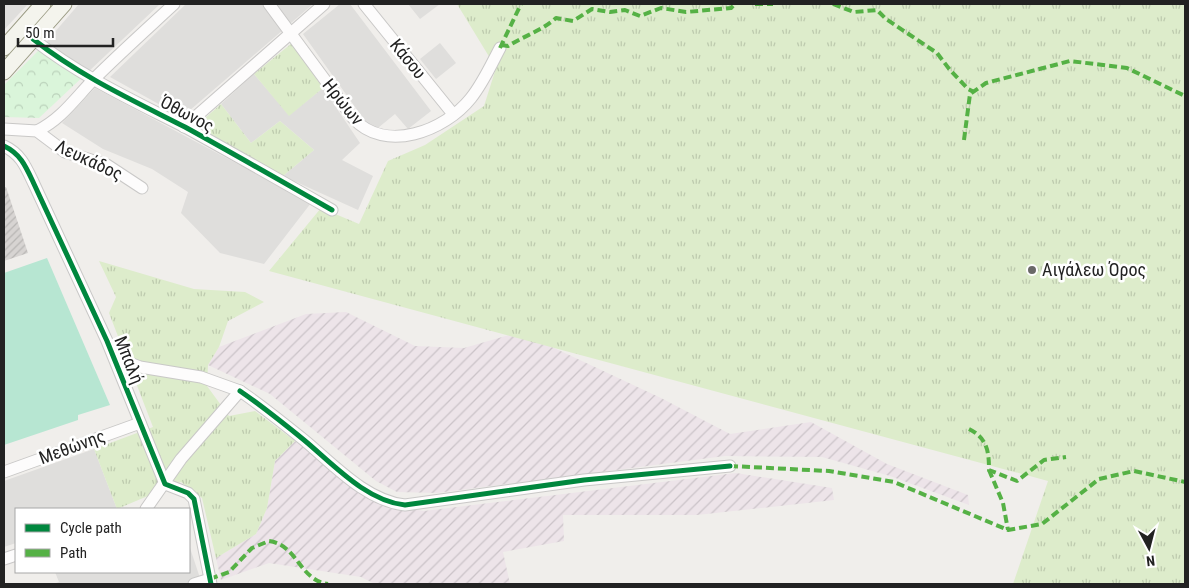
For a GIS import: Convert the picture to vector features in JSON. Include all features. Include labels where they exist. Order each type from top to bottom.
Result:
[{"type":"street","points":[[4,48],[43,4]]},
{"type":"street","points":[[4,72],[64,4]]},
{"type":"street","name":"Λευκάδος","points":[[4,129],[37,131],[53,123],[93,81],[174,4]]},
{"type":"street","name":"Ηρώων","points":[[269,4],[353,118],[372,134],[404,137],[415,134],[462,108],[471,98],[500,48]]},
{"type":"street","points":[[184,127],[324,4]]},
{"type":"street","name":"Κάσου","points":[[364,4],[453,114]]},
{"type":"street","name":"Όθωνος","points":[[33,39],[61,62],[93,81],[184,127],[332,210]]},
{"type":"street","name":"Λευκάδος","points":[[37,131],[65,152],[107,165],[142,188]]},
{"type":"street","name":"Μπαλή","points":[[4,146],[15,151],[22,159],[107,342],[165,484]]},
{"type":"street","points":[[107,342],[128,362],[151,369],[201,377],[240,391],[273,414],[360,486],[382,499],[397,504],[414,504],[584,480],[730,466]]},
{"type":"street","points":[[147,508],[181,459],[240,391]]},
{"type":"street","name":"Μεθώνης","points":[[4,472],[140,423]]},
{"type":"street","points":[[165,484],[188,493],[194,499],[211,582],[194,584]]},
{"type":"shaded area","points":[[4,4],[28,4],[4,30]]},
{"type":"shaded area","points":[[79,4],[160,4],[88,72],[42,47]]},
{"type":"shaded area","points":[[186,4],[313,4],[182,117],[110,77]]},
{"type":"shaded area","points":[[340,4],[350,4],[431,111],[408,129],[395,114],[373,132],[303,34]]},
{"type":"shaded area","points":[[408,4],[440,4],[420,19]]},
{"type":"shaded area","points":[[440,43],[456,63],[436,79],[420,59]]},
{"type":"shaded area","points":[[254,74],[289,115],[323,88],[360,143],[342,160],[373,176],[358,210],[283,176],[314,150],[280,121],[251,143],[221,104]]},
{"type":"shaded area","points":[[95,88],[311,203],[264,264],[220,253],[181,213],[188,192],[152,169],[103,149],[62,123]]},
{"type":"shaded area","points":[[346,312],[415,346],[464,348],[520,332],[661,398],[730,434],[811,422],[887,464],[968,495],[969,505],[890,476],[822,457],[725,456],[437,493],[397,492],[376,481],[270,394],[208,365],[219,347],[306,314]]},
{"type":"shaded area","points":[[295,441],[380,504],[424,511],[736,473],[832,488],[834,500],[697,515],[563,515],[564,541],[503,552],[510,584],[375,584],[361,577],[269,563],[221,580],[216,558],[256,534],[267,508],[275,461]]},
{"type":"shaded area","points":[[94,449],[117,508],[15,508],[15,543],[4,547],[4,481]]},
{"type":"shaded area","points":[[190,548],[202,584],[53,584],[59,582],[55,573],[190,573]]},
{"type":"green space","points":[[457,4],[1185,4],[1185,584],[1013,584],[1048,481],[269,271],[321,208],[359,224],[388,161],[425,145],[484,106],[496,68]]},
{"type":"green space","points":[[292,43],[323,88],[289,116],[254,74]]},
{"type":"green space","points":[[42,47],[88,72],[39,118],[4,117],[4,85]]},
{"type":"green space","points":[[221,104],[251,143],[280,121],[314,150],[283,176],[196,126]]},
{"type":"green space","points":[[47,258],[110,405],[78,415],[78,420],[4,445],[4,273]]},
{"type":"green space","points":[[99,261],[194,289],[245,292],[264,302],[228,321],[219,347],[208,365],[207,386],[229,416],[255,411],[295,441],[275,461],[267,508],[256,534],[216,558],[202,498],[181,482],[117,508],[94,449],[153,427],[109,313],[116,297]]},
{"type":"building","points":[[4,187],[6,187],[28,253],[4,261]]},
{"type":"marked path","points":[[500,48],[521,4]]},
{"type":"marked path","points":[[501,45],[508,46],[556,18],[573,21],[592,9],[610,12],[625,10],[640,16],[661,8],[686,12],[731,8],[735,4]]},
{"type":"marked path","points":[[755,4],[773,4]]},
{"type":"marked path","points":[[833,4],[854,12],[877,10],[886,19],[937,53],[968,89],[974,92]]},
{"type":"marked path","points":[[964,140],[970,94],[986,83],[1070,61],[1127,68],[1185,96]]},
{"type":"marked path","points":[[969,429],[980,437],[986,446],[989,470],[1017,481],[1044,460],[1066,457]]},
{"type":"marked path","points":[[730,466],[829,471],[894,482],[1008,530],[1042,524],[1099,479],[1134,471],[1185,482]]},
{"type":"marked path","points":[[989,470],[1003,503],[1008,530]]},
{"type":"marked path","points":[[210,579],[229,572],[252,548],[269,541],[279,544],[286,549],[311,576],[318,581],[328,584]]},
{"type":"cycle path","points":[[33,39],[88,76],[185,127],[332,210]]},
{"type":"cycle path","points":[[4,146],[19,157],[31,178],[107,341],[165,484],[188,493],[194,499],[211,584]]},
{"type":"cycle path","points":[[240,391],[364,489],[377,497],[405,505],[584,480],[730,466]]},
{"type":"place","name":"Αιγάλεω Όρος","points":[[1032,270]]}]
